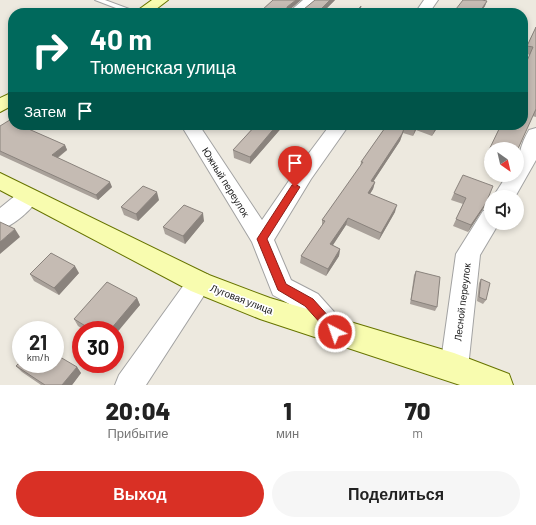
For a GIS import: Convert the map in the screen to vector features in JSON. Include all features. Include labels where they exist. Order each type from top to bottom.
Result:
[{"type":"main road","points":[[149,8],[161,0]]},
{"type":"main road","name":"Луговая улица","points":[[0,181],[28,197],[200,283],[335,332],[454,368],[498,385]]},
{"type":"street","points":[[301,8],[311,0]]},
{"type":"street","name":"Южный переулок","points":[[193,130],[262,239],[282,287],[309,302],[335,332]]},
{"type":"street","points":[[262,239],[304,174],[336,130]]},
{"type":"street","points":[[508,190],[527,159],[536,134]]},
{"type":"street","points":[[0,220],[28,197]]},
{"type":"street","name":"Лесной переулок","points":[[454,368],[468,254],[484,228]]},
{"type":"street","points":[[129,385],[200,283]]},
{"type":"lane","points":[[98,0],[121,8]]},
{"type":"building","points":[[273,0],[296,0],[287,8],[264,8]]},
{"type":"building","points":[[315,0],[330,0],[322,8],[305,8]]},
{"type":"building","points":[[463,0],[487,1],[482,8],[457,8]]},
{"type":"building","points":[[536,27],[536,109],[528,127],[528,58],[533,47],[528,46]]},
{"type":"building","points":[[8,121],[8,130],[31,130],[65,145],[52,155],[110,182],[96,195],[0,151],[0,126]]},
{"type":"building","points":[[251,130],[273,130],[250,157],[233,150]]},
{"type":"building","points":[[383,130],[404,130],[371,181],[375,182],[368,193],[397,205],[381,233],[348,218],[330,244],[340,249],[328,269],[301,256],[325,221],[322,220],[363,162],[361,162]]},
{"type":"building","points":[[499,130],[526,130],[521,142],[493,142]]},
{"type":"building","points":[[463,175],[493,186],[491,190],[484,190],[484,206],[471,225],[456,219],[466,198],[454,193]]},
{"type":"building","points":[[143,186],[157,192],[136,214],[121,207]]},
{"type":"building","points":[[184,205],[203,213],[183,236],[163,227]]},
{"type":"building","points":[[0,222],[15,229],[0,242]]},
{"type":"building","points":[[51,253],[75,266],[54,288],[30,274]]},
{"type":"building","points":[[416,271],[440,277],[437,307],[411,300]]},
{"type":"building","points":[[481,279],[490,283],[486,300],[479,297]]},
{"type":"building","points":[[107,282],[137,298],[118,321],[77,321],[74,319]]},
{"type":"building","points":[[64,359],[72,364],[72,373],[62,385],[45,385],[27,373],[64,373]]},
{"type":"route","points":[[295,187],[262,239],[282,287],[309,302],[335,332]]}]
